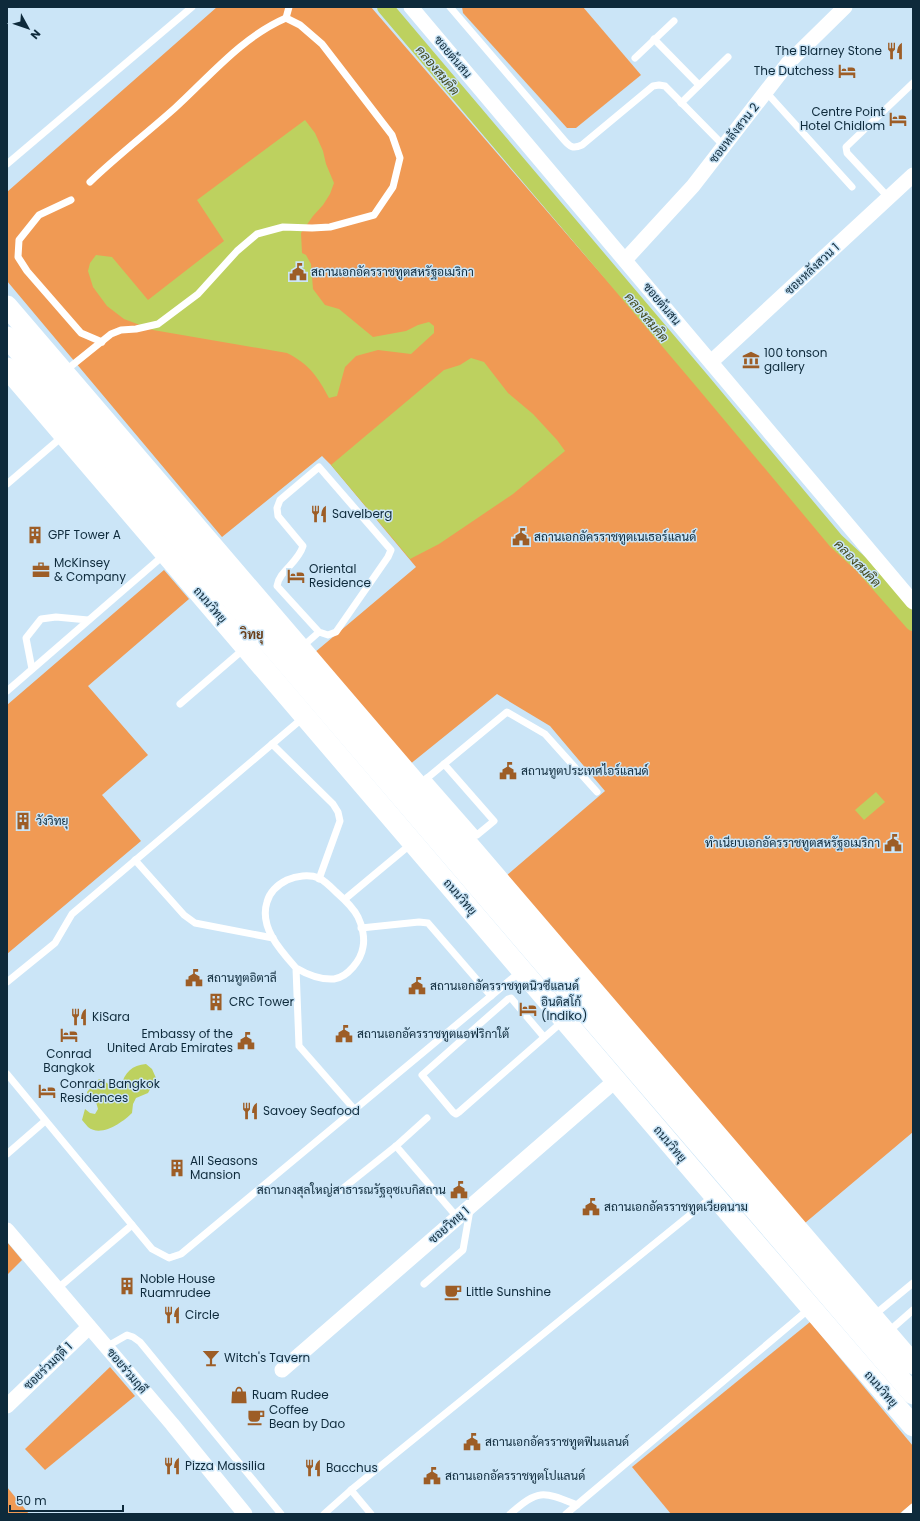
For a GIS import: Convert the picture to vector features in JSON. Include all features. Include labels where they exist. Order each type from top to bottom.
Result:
[{"type":"main road","name":"ถนนวิทยุ","points":[[7,306],[48,385],[64,435],[246,647],[312,709]]},
{"type":"main road","name":"ถนนวิทยุ","points":[[7,337],[167,525],[338,740],[913,1394]]},
{"type":"main road","name":"ถนนวิทยุ","points":[[7,368],[48,385],[300,648],[423,782],[913,1364]]},
{"type":"main road","points":[[167,525],[170,558]]},
{"type":"main road","name":"ถนนวิทยุ","points":[[338,740],[413,842],[714,1196],[913,1426]]},
{"type":"street","name":"ซอยต้นสน","points":[[411,7],[913,602]]},
{"type":"street","name":"ซอยหลังสวน 2","points":[[625,260],[693,186],[788,63],[845,7]]},
{"type":"street","name":"ซอยหลังสวน 1","points":[[711,362],[913,175]]},
{"type":"street","name":"ซอยวิทยุ 1","points":[[282,1370],[616,1080]]},
{"type":"street","name":"ซอยร่วมฤดี","points":[[7,1230],[244,1513]]},
{"type":"street","name":"ซอยร่วมฤดี 1","points":[[7,1406],[89,1327]]},
{"type":"lane","points":[[7,164],[192,7]]},
{"type":"lane","points":[[90,182],[106,166],[175,107],[230,55],[271,25],[286,18],[290,7]]},
{"type":"lane","points":[[450,7],[564,140],[572,147],[576,148],[582,145],[653,86],[659,85],[665,86],[724,146]]},
{"type":"lane","points":[[48,385],[111,334],[121,330],[136,329],[158,324],[198,294],[237,251],[257,234],[283,227],[330,227],[374,215],[394,187],[400,158],[392,135],[322,44],[300,25],[286,18]]},
{"type":"lane","points":[[634,58],[674,21]]},
{"type":"lane","points":[[654,39],[699,85]]},
{"type":"lane","points":[[682,103],[728,57]]},
{"type":"lane","points":[[889,198],[847,153],[846,147],[913,83]]},
{"type":"lane","points":[[766,92],[852,186]]},
{"type":"lane","points":[[71,200],[39,215],[19,240],[18,257],[27,271],[81,333],[102,342]]},
{"type":"lane","points":[[7,484],[64,435]]},
{"type":"lane","points":[[319,467],[391,550],[388,557],[336,632],[328,635],[319,632],[277,586],[278,580],[297,559],[303,546],[278,516],[277,508],[280,500],[319,467]]},
{"type":"lane","points":[[7,691],[88,620],[170,558]]},
{"type":"lane","points":[[32,669],[26,638],[42,619],[56,617],[88,620]]},
{"type":"lane","points":[[300,648],[319,632]]},
{"type":"lane","points":[[180,704],[246,647]]},
{"type":"lane","points":[[7,982],[55,943],[72,914],[312,709]]},
{"type":"lane","points":[[444,764],[494,821],[477,835],[423,782],[444,764],[507,712],[545,734],[597,792]]},
{"type":"lane","points":[[272,744],[333,804],[338,812],[340,821],[320,878]]},
{"type":"lane","points":[[345,899],[413,842]]},
{"type":"lane","points":[[135,860],[184,915],[195,923],[273,938]]},
{"type":"lane","points":[[306,876],[320,878],[345,899],[358,917],[363,932],[363,947],[358,959],[349,971],[336,979],[324,979],[309,975],[296,968],[283,954],[266,925],[264,910],[268,896],[278,884],[291,879],[306,876]]},
{"type":"lane","points":[[361,928],[419,922],[428,923],[491,996]]},
{"type":"lane","points":[[296,968],[299,1046],[355,1110]]},
{"type":"lane","points":[[7,1074],[152,1249],[169,1258],[181,1254],[522,970]]},
{"type":"lane","points":[[544,1037],[511,998],[422,1075],[452,1112],[456,1114],[459,1112],[544,1037],[564,1019]]},
{"type":"lane","points":[[341,1190],[396,1146],[427,1118]]},
{"type":"lane","points":[[7,1154],[45,1121]]},
{"type":"lane","points":[[396,1146],[457,1217]]},
{"type":"lane","points":[[324,1514],[351,1490],[714,1196]]},
{"type":"lane","points":[[424,1284],[463,1250],[471,1206]]},
{"type":"lane","points":[[57,1289],[132,1225]]},
{"type":"lane","points":[[872,1316],[913,1283]]},
{"type":"lane","points":[[566,1514],[811,1307]]},
{"type":"lane","points":[[888,1335],[913,1310]]},
{"type":"lane","points":[[888,1335],[913,1316]]},
{"type":"lane","points":[[106,1347],[128,1335],[134,1337],[140,1342],[281,1514]]},
{"type":"lane","points":[[351,1490],[371,1514]]},
{"type":"lane","points":[[510,1514],[528,1499],[541,1494],[553,1495],[577,1505]]},
{"type":"lane","points":[[905,1514],[913,1508]]},
{"type":"shaded area","points":[[217,7],[371,7],[583,253],[861,570],[913,632],[913,1132],[805,1223],[507,875],[605,791],[550,726],[497,694],[409,765],[314,653],[416,567],[331,465],[322,456],[222,537],[7,281],[7,192]]},
{"type":"shaded area","points":[[462,7],[583,7],[641,75],[576,128],[567,128],[463,13]]},
{"type":"shaded area","points":[[305,120],[315,133],[334,183],[330,194],[323,205],[301,233],[302,253],[306,255],[311,264],[313,289],[325,305],[339,309],[373,337],[406,331],[418,325],[429,322],[434,326],[434,333],[411,354],[378,350],[356,356],[345,367],[337,396],[329,398],[312,372],[295,357],[287,353],[153,330],[124,319],[107,306],[93,287],[88,271],[90,263],[96,255],[112,257],[148,300],[224,241],[197,200]]},
{"type":"shaded area","points":[[471,358],[484,362],[508,393],[533,414],[565,451],[513,494],[439,544],[410,559],[331,465],[444,370],[460,365]]},
{"type":"shaded area","points":[[164,570],[189,599],[88,686],[148,755],[102,795],[141,841],[7,954],[7,705]]},
{"type":"shaded area","points":[[876,792],[885,802],[864,820],[855,810]]},
{"type":"shaded area","points":[[146,1064],[152,1069],[156,1078],[148,1093],[136,1098],[133,1104],[132,1113],[112,1128],[99,1131],[88,1127],[82,1120],[85,1109],[90,1113],[95,1114],[98,1109],[96,1102],[88,1097],[87,1092],[99,1079],[117,1088],[121,1086],[130,1070],[137,1066]]},
{"type":"shaded area","points":[[7,1242],[22,1260],[7,1275]]},
{"type":"shaded area","points":[[810,1322],[913,1446],[913,1503],[899,1514],[671,1514],[632,1467]]},
{"type":"shaded area","points":[[110,1367],[135,1396],[45,1470],[25,1449]]},
{"type":"shaded area","points":[[7,1487],[29,1514],[7,1514]]},
{"type":"waterway","name":"คลองสมคิด","points":[[385,7],[836,541],[861,564],[913,623]]},
{"type":"place","name":"The Blarney Stone","points":[[895,51]]},
{"type":"place","name":"The Dutchess","points":[[847,71]]},
{"type":"place","name":"Centre Point Hotel Chidlom","points":[[898,119]]},
{"type":"place","name":"สถานเอกอัครราชทูตสหรัฐอเมริกา","points":[[298,272]]},
{"type":"place","name":"100 tonson gallery","points":[[751,360]]},
{"type":"place","name":"Savelberg","points":[[319,514]]},
{"type":"place","name":"GPF Tower A","points":[[35,535]]},
{"type":"place","name":"สถานเอกอัครราชทูตเนเธอร์แลนด์","points":[[521,537]]},
{"type":"place","name":"McKinsey & Company","points":[[41,570]]},
{"type":"place","name":"Oriental Residence","points":[[296,576]]},
{"type":"place","name":"สถานทูตประเทศไอร์แลนด์","points":[[508,771]]},
{"type":"place","name":"วังวิทยุ","points":[[23,821]]},
{"type":"place","name":"ทำเนียบเอกอัครราชทูตสหรัฐอเมริกา","points":[[893,843]]},
{"type":"place","name":"สถานทูตอิตาลี","points":[[194,978]]},
{"type":"place","name":"สถานเอกอัครราชทูตนิวซีแลนด์","points":[[417,986]]},
{"type":"place","name":"CRC Tower","points":[[216,1002]]},
{"type":"place","name":"อินดิสโก้ (Indiko)","points":[[528,1009]]},
{"type":"place","name":"KiSara","points":[[79,1017]]},
{"type":"place","name":"สถานเอกอัครราชทูตแอฟริกาใต้","points":[[344,1034]]},
{"type":"place","name":"Conrad Bangkok","points":[[69,1035]]},
{"type":"place","name":"Embassy of the United Arab Emirates","points":[[246,1041]]},
{"type":"place","name":"Conrad Bangkok Residences","points":[[47,1091]]},
{"type":"place","name":"Savoey Seafood","points":[[250,1111]]},
{"type":"place","name":"All Seasons Mansion","points":[[177,1168]]},
{"type":"place","name":"สถานกงสุลใหญ่สาธารณรัฐอุซเบกิสถาน","points":[[459,1190]]},
{"type":"place","name":"สถานเอกอัครราชทูตเวียดนาม","points":[[591,1207]]},
{"type":"place","name":"Noble House Ruamrudee","points":[[127,1286]]},
{"type":"place","name":"Little Sunshine","points":[[453,1292]]},
{"type":"place","name":"Circle","points":[[172,1315]]},
{"type":"place","name":"Witch's Tavern","points":[[211,1358]]},
{"type":"place","name":"Ruam Rudee","points":[[239,1395]]},
{"type":"place","name":"Coffee Bean by Dao","points":[[256,1417]]},
{"type":"place","name":"สถานเอกอัครราชทูตฟินแลนด์","points":[[472,1442]]},
{"type":"place","name":"Pizza Massilia","points":[[172,1466]]},
{"type":"place","name":"Bacchus","points":[[313,1468]]},
{"type":"place","name":"สถานเอกอัครราชทูตโปแลนด์","points":[[432,1476]]},
{"type":"district","name":"วิทยุ","points":[[252,634]]}]
